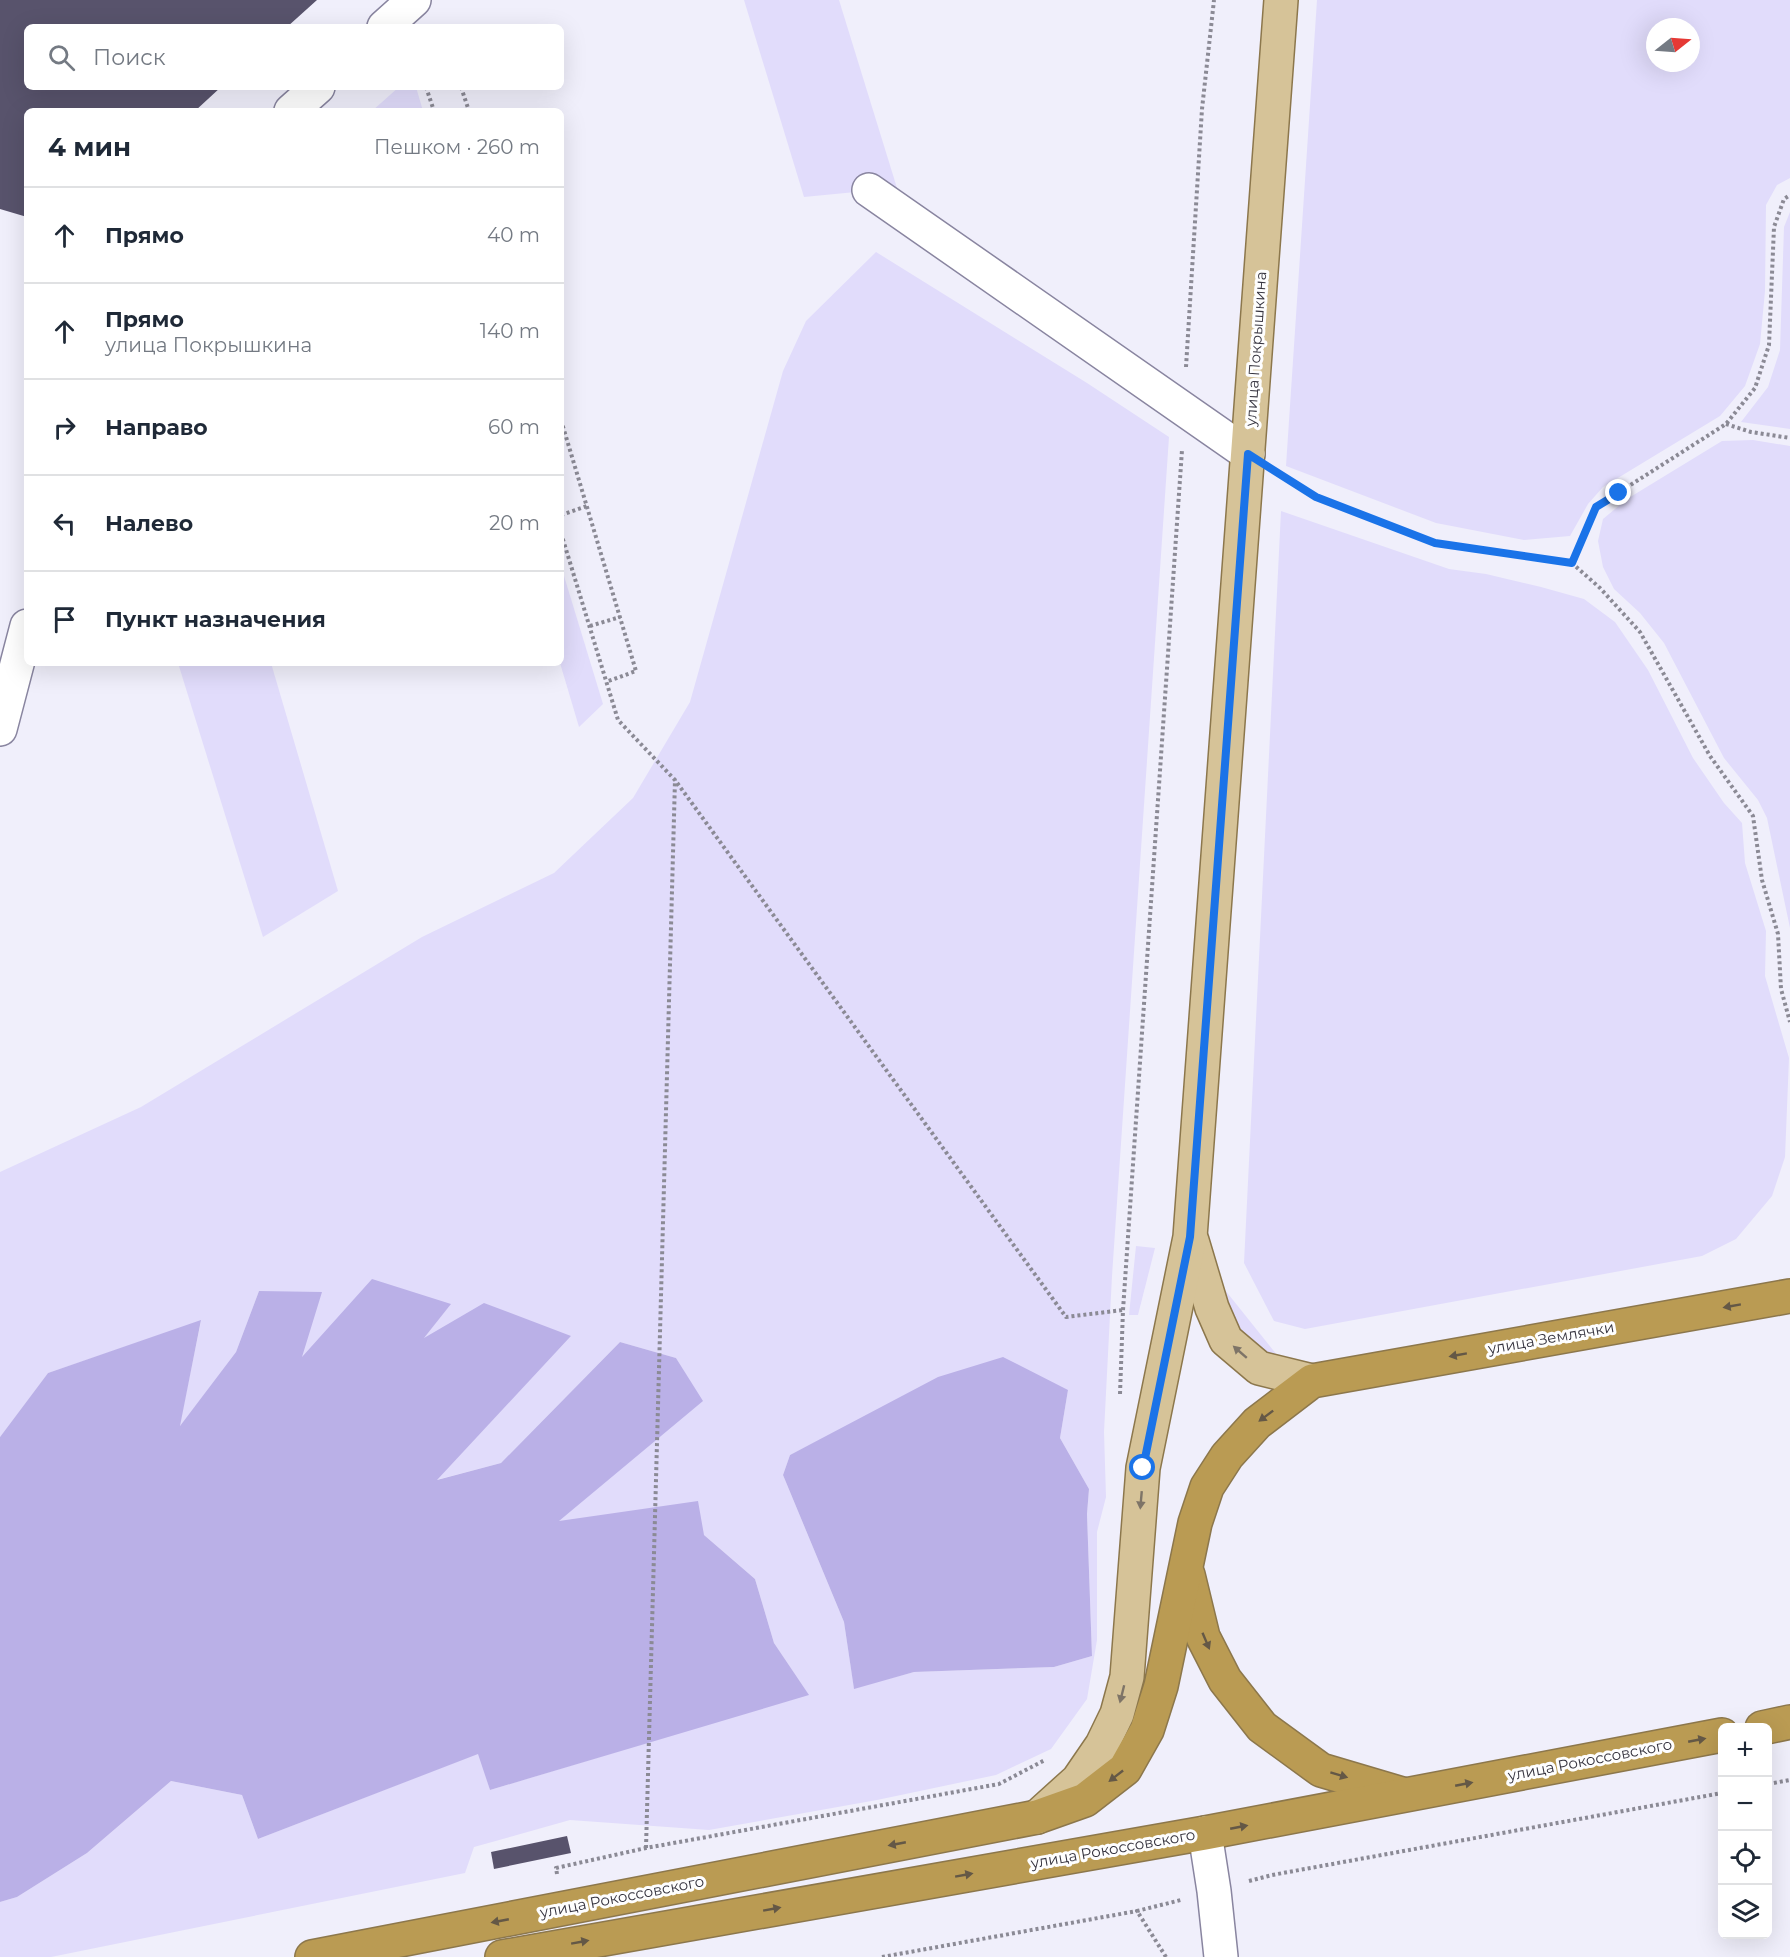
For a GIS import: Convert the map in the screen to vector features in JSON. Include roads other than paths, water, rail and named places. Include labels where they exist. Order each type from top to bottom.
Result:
[{"type":"highway","name":"улица Землячки","points":[[1312,1381],[1790,1296]]},
{"type":"highway","name":"улица Рокоссовского","points":[[312,1957],[1037,1817],[1085,1800],[1125,1768],[1147,1730],[1161,1686],[1195,1523],[1207,1487],[1227,1456],[1257,1423],[1312,1381]]},
{"type":"highway","points":[[1186,1564],[1203,1637],[1225,1680],[1262,1727],[1321,1770],[1406,1795]]},
{"type":"highway","points":[[1772,1726],[1790,1722]]},
{"type":"highway","name":"улица Рокоссовского","points":[[502,1957],[1205,1833],[1718,1736]]},
{"type":"main road","name":"улица Покрышкина","points":[[1190,1237],[1281,0]]},
{"type":"main road","points":[[1190,1237],[1212,1308],[1226,1340],[1259,1368],[1312,1381]]},
{"type":"main road","points":[[1037,1817],[1078,1780],[1102,1745],[1117,1714],[1126,1677],[1143,1468],[1190,1237]]},
{"type":"street","points":[[387,24],[414,0]]},
{"type":"street","points":[[294,108],[315,90]]},
{"type":"street","points":[[869,190],[1248,454]]},
{"type":"street","points":[[0,729],[24,637]]},
{"type":"street","points":[[1205,1833],[1221,1957]]}]
